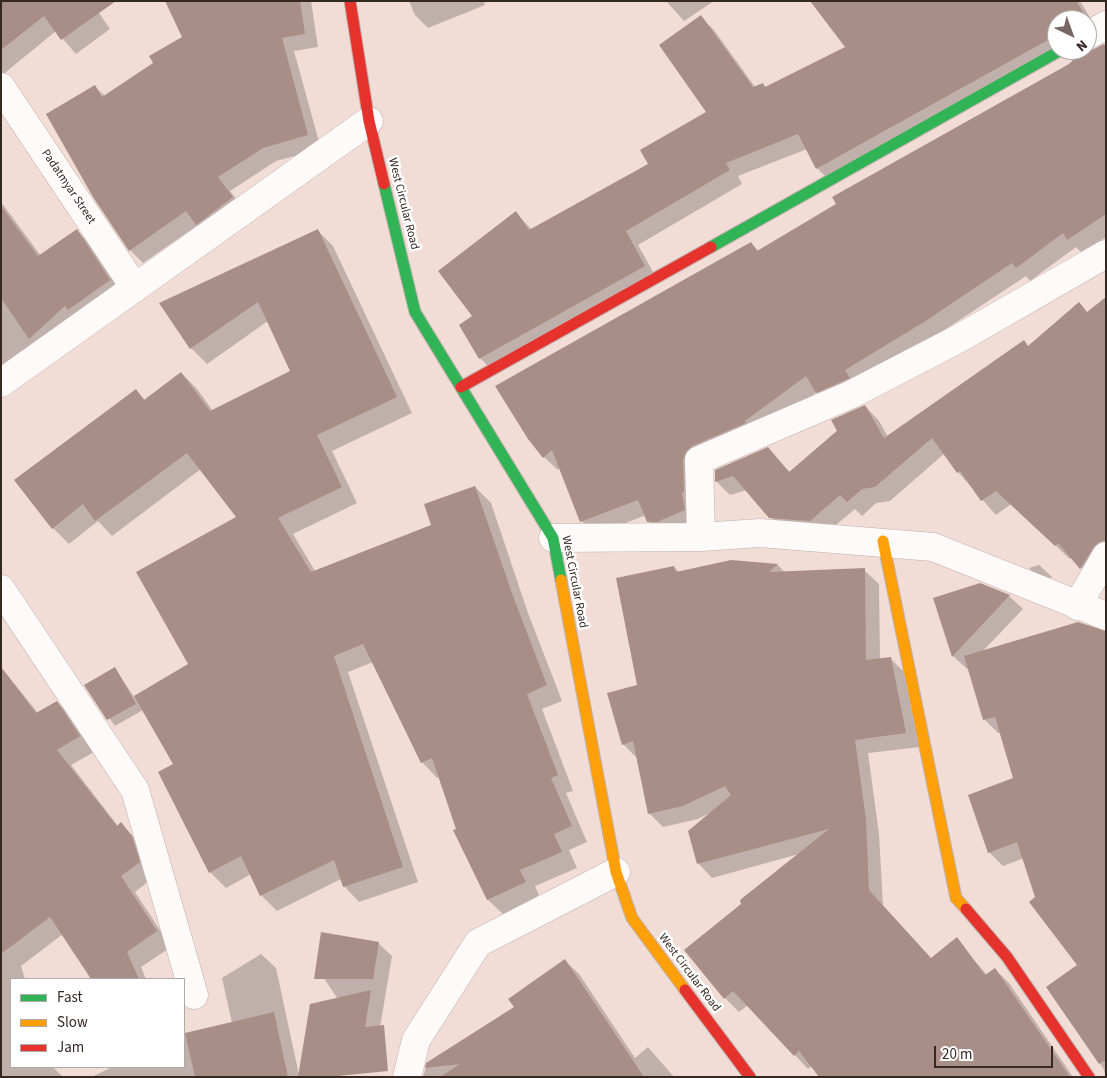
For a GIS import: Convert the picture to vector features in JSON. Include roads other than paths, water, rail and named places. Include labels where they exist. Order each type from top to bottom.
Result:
[{"type":"street","name":"West Circular Road","points":[[350,1],[369,121],[415,312],[553,538],[616,872],[632,918],[750,1077]]},
{"type":"street","points":[[461,387],[1047,58]]},
{"type":"street","name":"Padatmyar Street","points":[[1,86],[135,288]]},
{"type":"street","points":[[1,383],[369,121]]},
{"type":"street","points":[[701,537],[699,460],[852,394],[958,339],[1106,254]]},
{"type":"street","points":[[553,538],[701,537],[760,533],[883,541],[933,547],[1106,616]]},
{"type":"street","points":[[883,541],[956,898],[1008,957],[1089,1077]]},
{"type":"street","points":[[1077,606],[1106,556]]},
{"type":"street","points":[[1,589],[135,790],[194,994]]},
{"type":"street","points":[[406,1077],[416,1040],[478,943],[616,872]]}]
